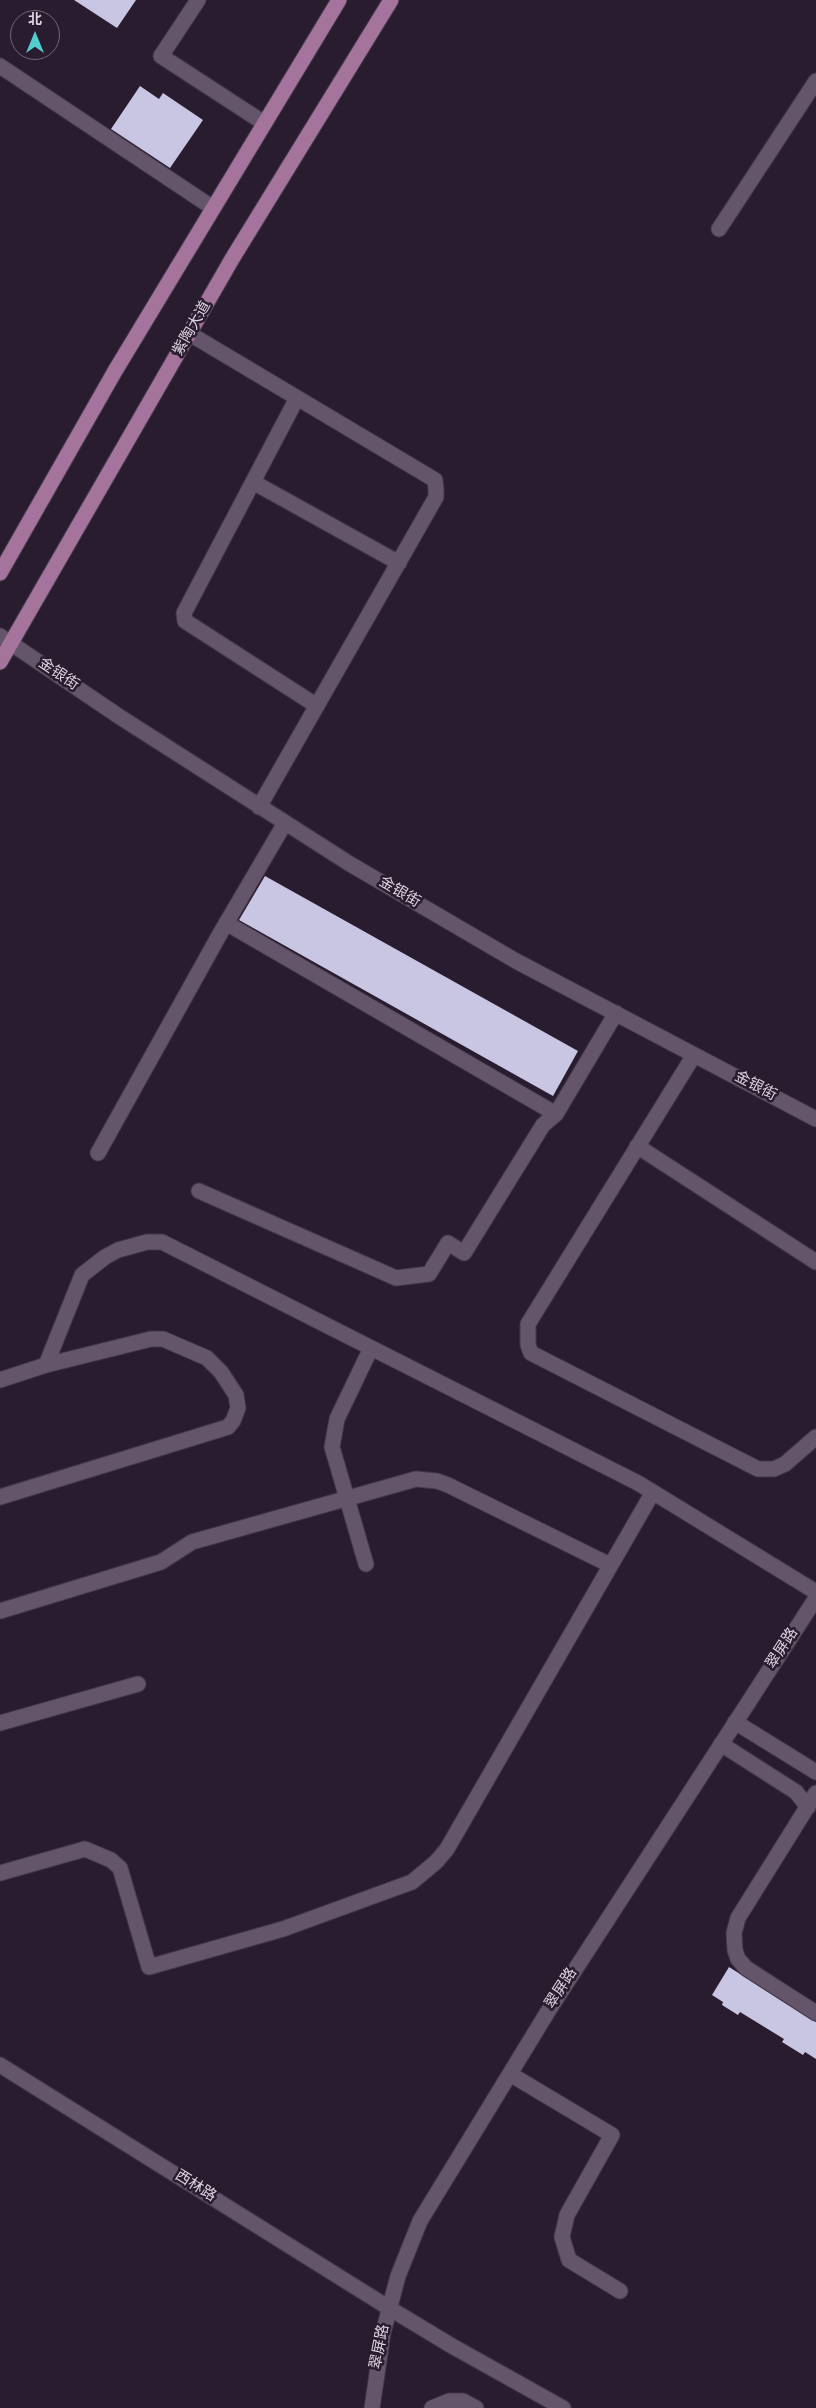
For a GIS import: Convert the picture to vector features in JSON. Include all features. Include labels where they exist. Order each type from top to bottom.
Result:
[{"type":"main road","points":[[0,573],[115,370],[340,0]]},
{"type":"main road","name":"紫陶大道","points":[[0,662],[6,640],[190,334],[232,259],[392,0]]},
{"type":"street","points":[[198,0],[161,56],[264,124]]},
{"type":"street","points":[[0,66],[213,208]]},
{"type":"street","points":[[719,229],[816,81]]},
{"type":"street","points":[[190,334],[435,480],[436,497],[259,807]]},
{"type":"street","points":[[297,398],[184,613],[185,621],[317,706]]},
{"type":"street","points":[[252,482],[399,563]]},
{"type":"street","name":"金银街","points":[[6,640],[259,807],[473,937],[816,1119]]},
{"type":"street","points":[[98,1153],[226,923],[285,823]]},
{"type":"street","points":[[226,923],[556,1114]]},
{"type":"street","points":[[200,1191],[396,1278],[421,1277],[429,1274],[448,1243],[464,1252],[543,1125],[556,1114],[616,1013]]},
{"type":"street","points":[[694,1055],[528,1324],[526,1336],[531,1353],[758,1469],[774,1469],[786,1464],[816,1437]]},
{"type":"street","points":[[637,1146],[816,1262]]},
{"type":"street","points":[[46,1366],[82,1275],[93,1265],[118,1250],[147,1242],[162,1242],[653,1492],[816,1592]]},
{"type":"street","points":[[0,1380],[151,1339],[170,1341],[207,1358],[221,1372],[236,1395],[238,1408],[237,1415],[228,1427],[0,1496]]},
{"type":"street","points":[[366,1564],[332,1447],[332,1437],[337,1419],[371,1348]]},
{"type":"street","points":[[0,1611],[161,1562],[192,1542],[416,1479],[437,1481],[610,1565]]},
{"type":"street","points":[[0,1873],[85,1849],[101,1854],[111,1860],[120,1868],[149,1968],[283,1929],[412,1882],[436,1862],[446,1849],[653,1492]]},
{"type":"street","name":"翠屏路","points":[[372,2408],[376,2373],[389,2308],[402,2263],[420,2221],[546,2013],[816,1598]]},
{"type":"street","points":[[0,1722],[138,1684]]},
{"type":"street","points":[[735,1722],[816,1772]]},
{"type":"street","points":[[721,1744],[796,1792],[808,1807]]},
{"type":"street","points":[[816,1793],[738,1918],[734,1933],[735,1950],[738,1959],[746,1968],[816,2013]]},
{"type":"street","name":"西林路","points":[[0,2066],[389,2308],[562,2408]]},
{"type":"street","points":[[510,2074],[612,2135],[566,2215],[562,2237],[569,2260],[620,2291]]},
{"type":"street","points":[[432,2408],[448,2401],[463,2401],[476,2408]]},
{"type":"building","points":[[74,0],[136,0],[117,28]]},
{"type":"building","points":[[140,86],[159,99],[163,93],[203,120],[170,168],[111,129]]},
{"type":"building","points":[[265,876],[578,1051],[553,1096],[239,920]]},
{"type":"building","points":[[729,1967],[816,2022],[816,2059],[805,2052],[803,2055],[782,2042],[784,2039],[740,2012],[738,2015],[722,2005],[723,2002],[712,1995]]}]
